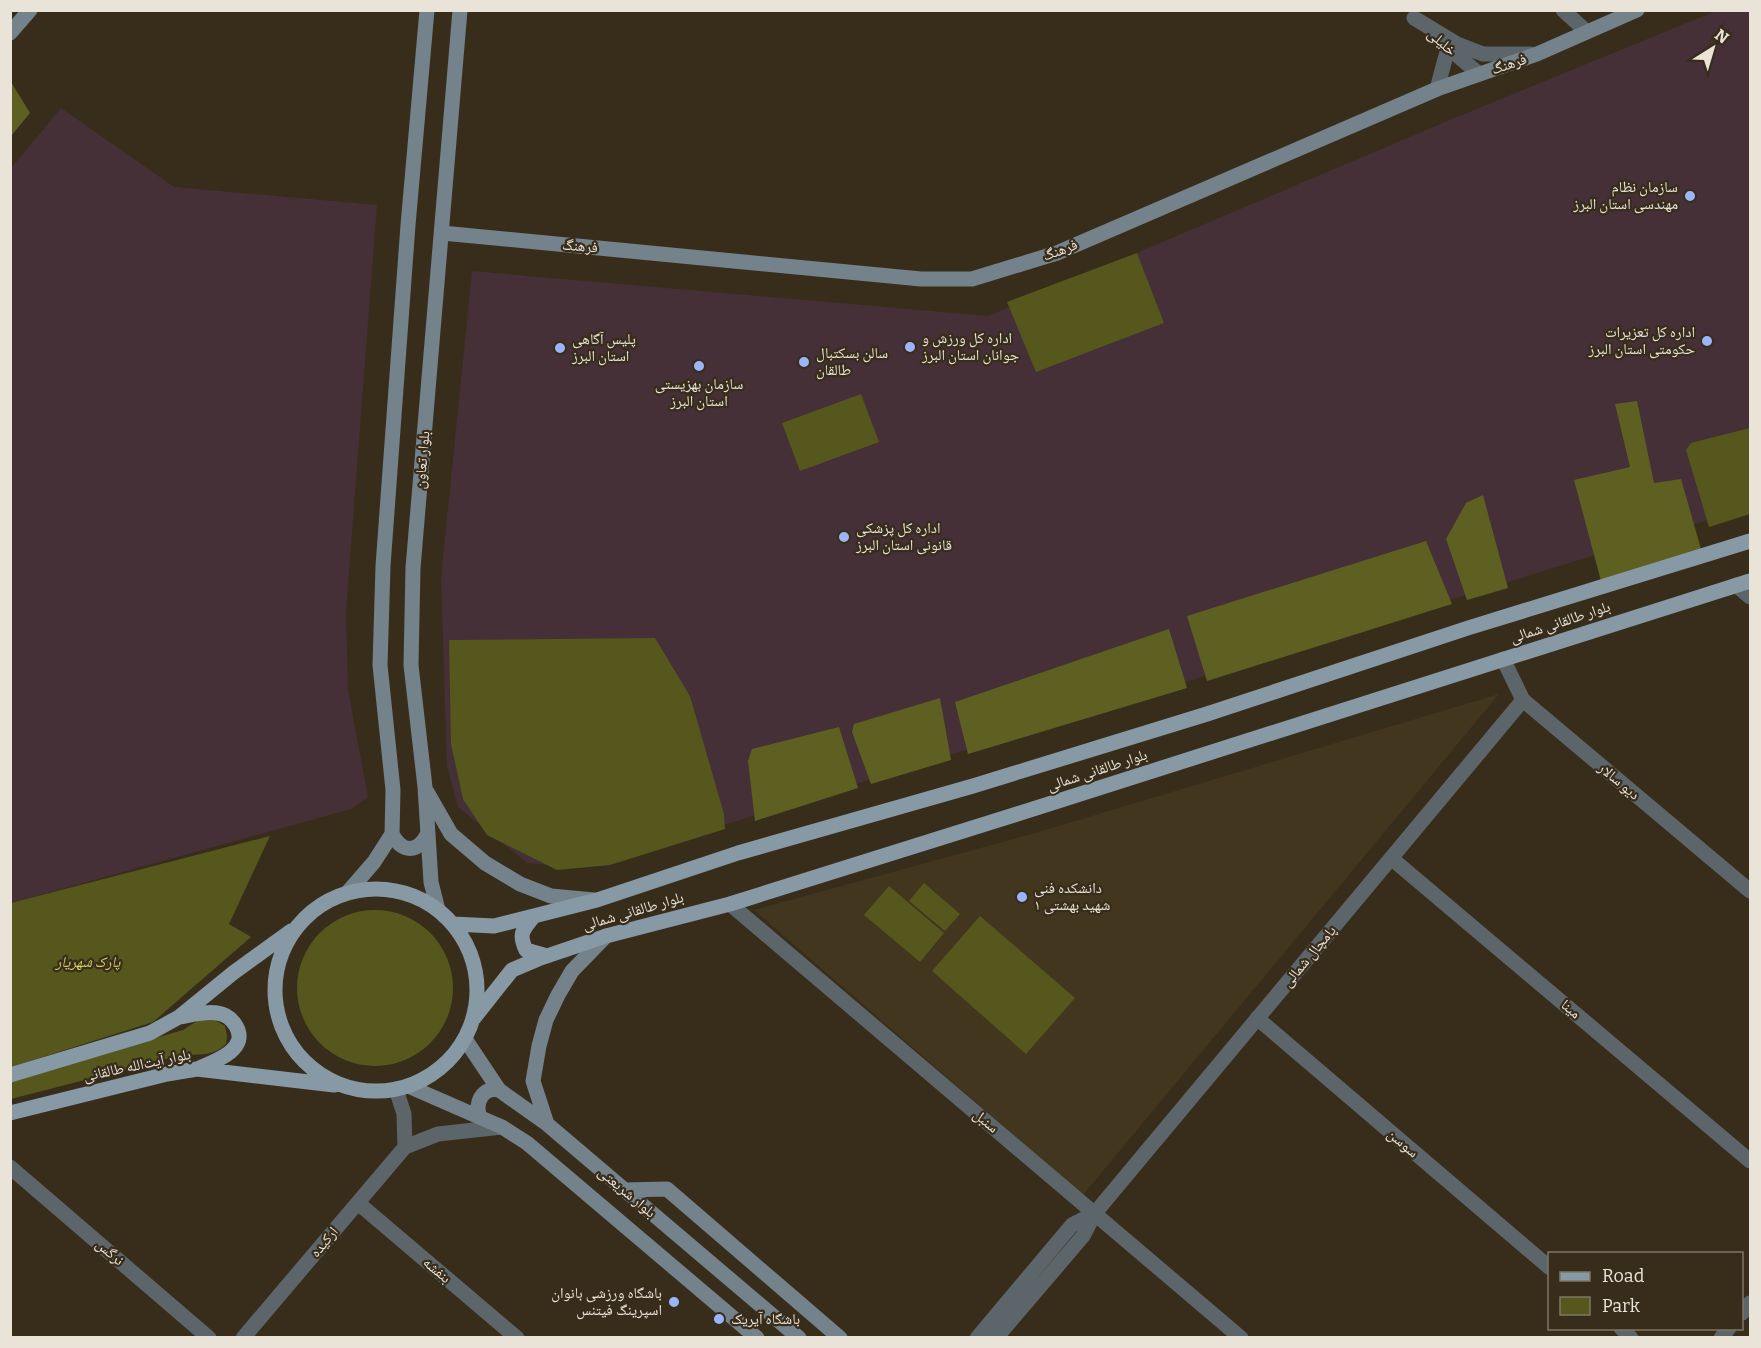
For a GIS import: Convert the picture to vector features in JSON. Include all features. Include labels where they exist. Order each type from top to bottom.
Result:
[{"type":"main road","points":[[10,33],[30,10]]},
{"type":"main road","name":"بلوار تعاون","points":[[392,834],[393,790],[380,665],[382,566],[427,10]]},
{"type":"main road","name":"بلوار تعاون","points":[[438,910],[431,882],[425,787],[411,665],[413,568],[460,10]]},
{"type":"main road","name":"فرهنگ","points":[[442,233],[921,279],[972,279],[1057,253],[1437,88],[1537,54],[1638,10]]},
{"type":"main road","name":"بلوار طالقانی شمالی","points":[[453,924],[494,926],[597,900],[738,853],[973,786],[1174,724],[1457,632],[1750,541]]},
{"type":"main road","name":"بلوار طالقانی شمالی","points":[[474,1018],[512,970],[547,956],[606,936],[730,904],[1743,583]]},
{"type":"main road","points":[[425,787],[451,834],[485,862],[520,884],[551,896],[597,900]]},
{"type":"main road","points":[[348,892],[374,862],[392,834],[397,843],[412,849],[423,844],[428,833]]},
{"type":"main road","points":[[371,889],[395,890],[417,897],[438,910],[453,924],[468,949],[477,978],[474,1018],[465,1039],[450,1059],[431,1075],[402,1088],[370,1091],[345,1086],[320,1074],[299,1056],[284,1032],[276,1006],[275,978],[282,951],[296,927],[328,900],[348,892],[371,889]]},
{"type":"main road","points":[[534,916],[523,931],[521,939],[526,950],[547,956]]},
{"type":"main road","name":"بلوار آیت‌الله طالقانی","points":[[10,1075],[150,1033],[179,1017],[233,973],[296,927]]},
{"type":"main road","points":[[548,1124],[533,1081],[538,1046],[546,1020],[572,971],[606,936]]},
{"type":"main road","points":[[179,1017],[215,1012],[232,1020],[238,1029],[239,1036],[234,1048],[227,1055],[197,1069]]},
{"type":"main road","name":"بلوار شریعتی","points":[[465,1039],[499,1090],[548,1124],[799,1338]]},
{"type":"main road","name":"بلوار آیت‌الله طالقانی","points":[[10,1113],[167,1074],[197,1069],[345,1086]]},
{"type":"main road","name":"بلوار شریعتی","points":[[402,1088],[480,1117],[528,1143],[757,1338]]},
{"type":"main road","points":[[480,1117],[477,1107],[482,1096],[491,1090],[499,1090]]},
{"type":"main road","points":[[624,1190],[667,1189],[840,1338]]},
{"type":"street","points":[[1563,10],[1587,32]]},
{"type":"street","points":[[1410,14],[1457,44],[1483,54],[1537,54]]},
{"type":"street","name":"خلیلی","points":[[1410,14],[1479,74]]},
{"type":"street","points":[[1437,88],[1449,48]]},
{"type":"street","points":[[1743,583],[1750,597]]},
{"type":"street","name":"دیو سالار","points":[[1503,659],[1523,700],[1750,891]]},
{"type":"street","name":"پامچال شمالی","points":[[996,1338],[1083,1236],[1095,1213],[1523,700]]},
{"type":"street","name":"مینا","points":[[1391,858],[1750,1161]]},
{"type":"street","name":"سنبل","points":[[730,904],[1242,1338]]},
{"type":"street","name":"سوسن","points":[[1257,1018],[1548,1266]]},
{"type":"street","points":[[402,1088],[405,1147]]},
{"type":"street","name":"ارکیده","points":[[243,1338],[405,1147],[438,1134],[502,1127]]},
{"type":"street","name":"نرگس","points":[[10,1167],[209,1338]]},
{"type":"street","name":"بنفشه","points":[[358,1203],[517,1338]]},
{"type":"street","name":"پامچال شمالی","points":[[977,1338],[1072,1225],[1095,1213]]},
{"type":"shaded area","points":[[1716,11],[1750,11],[1750,507],[585,868],[527,863],[458,807],[447,766],[441,578],[472,271],[988,316],[1457,117]]},
{"type":"shaded area","points":[[11,82],[30,113],[11,136]]},
{"type":"shaded area","points":[[61,108],[174,187],[377,205],[346,611],[348,690],[368,797],[351,809],[11,903],[11,168]]},
{"type":"shaded area","points":[[1637,401],[1654,483],[1681,479],[1701,549],[1601,581],[1574,480],[1630,467],[1615,404]]},
{"type":"shaded area","points":[[1483,495],[1508,588],[1467,600],[1446,539],[1466,503]]},
{"type":"shaded area","points":[[1426,541],[1452,604],[1207,681],[1187,616]]},
{"type":"shaded area","points":[[1169,629],[1187,688],[968,754],[955,702]]},
{"type":"shaded area","points":[[1499,694],[1083,1195],[754,910],[1035,833]]},
{"type":"shaded area","points":[[940,698],[951,760],[871,784],[852,732],[854,724]]},
{"type":"shaded area","points":[[839,727],[858,788],[755,821],[748,761],[752,749]]},
{"type":"green space","points":[[1137,253],[1164,323],[1036,372],[1007,302]]},
{"type":"green space","points":[[861,394],[879,442],[800,471],[782,423]]},
{"type":"green space","points":[[1750,428],[1750,514],[1709,527],[1686,450],[1691,443]]},
{"type":"green space","points":[[655,638],[690,696],[724,814],[725,829],[610,865],[557,870],[487,835],[463,799],[451,744],[449,640]]},
{"type":"green space","name":"پارک شهریار","points":[[270,836],[229,924],[251,937],[153,1022],[11,1067],[11,903]]},
{"type":"green space","points":[[924,883],[960,914],[945,931],[909,901]]},
{"type":"green space","points":[[889,886],[944,933],[920,962],[864,915]]},
{"type":"green space","points":[[375,910],[405,916],[430,933],[447,958],[453,988],[447,1018],[430,1043],[405,1060],[375,1066],[345,1060],[320,1043],[303,1018],[297,988],[303,958],[320,933],[345,916]]},
{"type":"green space","points":[[980,916],[1075,998],[1026,1054],[932,971]]},
{"type":"green space","points":[[200,1019],[213,1019],[225,1026],[226,1044],[212,1052],[177,1056],[11,1099],[11,1081],[183,1030]]},
{"type":"place","name":"سازمان نظام مهندسی استان البرز","points":[[1690,196]]},
{"type":"place","name":"اداره کل تعزیرات حکومتی استان البرز","points":[[1707,341]]},
{"type":"place","name":"اداره کل ورزش و جوانان استان البرز","points":[[910,347]]},
{"type":"place","name":"پلیس آگاهی استان البرز","points":[[560,348]]},
{"type":"place","name":"سالن بسکتبال طالقان","points":[[804,362]]},
{"type":"place","name":"سازمان بهزیستی استان البرز","points":[[699,366]]},
{"type":"place","name":"اداره کل پزشکی قانونی استان البرز","points":[[844,537]]},
{"type":"place","name":"دانشکده فنی شهید بهشتی ۱","points":[[1022,897]]},
{"type":"place","name":"باشگاه ورزشی بانوان اسپرینگ فیتنس","points":[[674,1302]]},
{"type":"place","name":"باشگاه آیریک","points":[[719,1319]]}]
